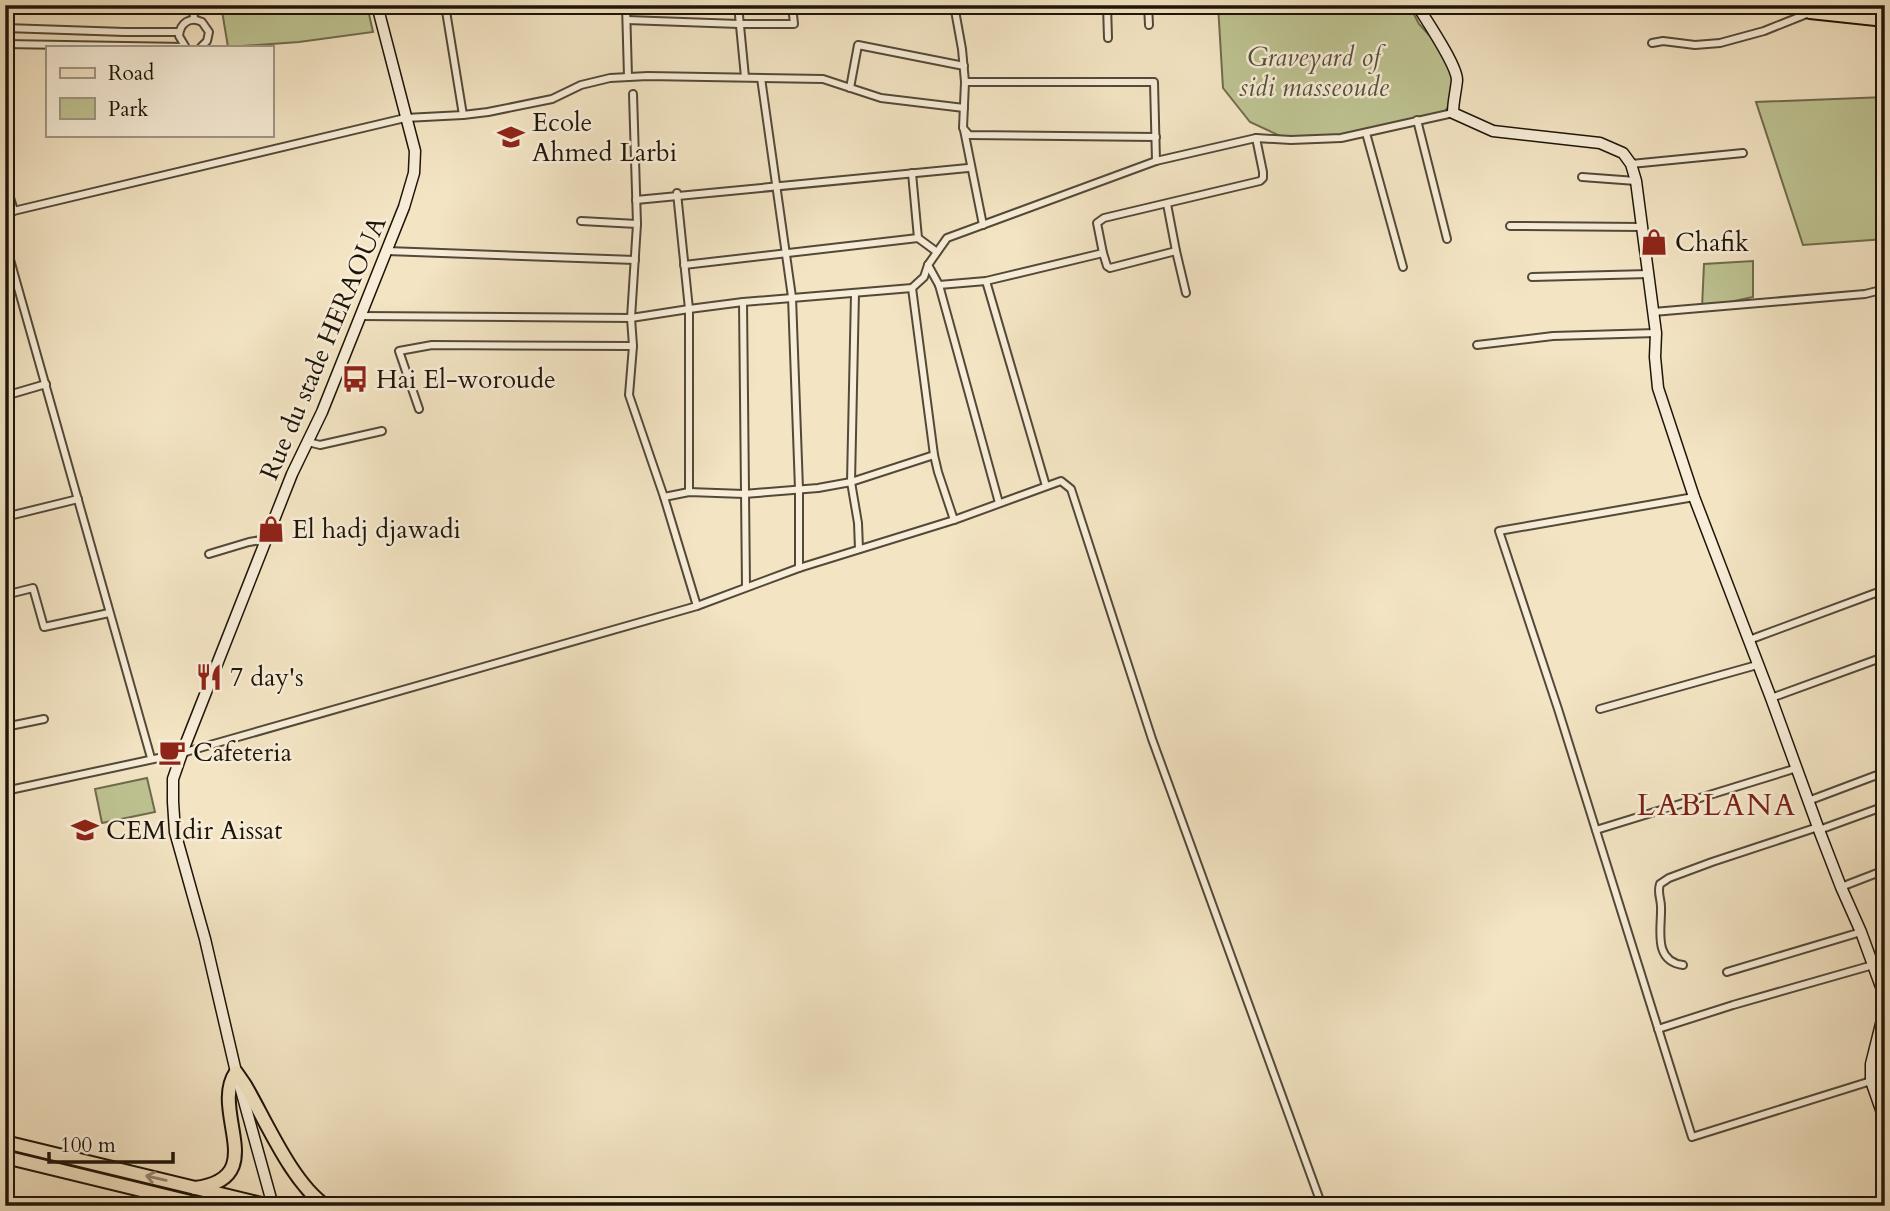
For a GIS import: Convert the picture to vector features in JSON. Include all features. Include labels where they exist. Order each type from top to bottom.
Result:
[{"type":"highway","points":[[195,1188],[217,1183],[230,1172],[234,1164],[230,1092],[236,1072],[301,1182],[326,1206]]},
{"type":"highway","points":[[5,1142],[272,1206]]},
{"type":"highway","points":[[5,1157],[201,1205]]},
{"type":"main road","points":[[1789,5],[1810,13],[1834,11],[1885,21]]},
{"type":"street","points":[[193,5],[194,19]]},
{"type":"street","name":"Rue du stade HERAOUA","points":[[272,1206],[236,1072],[205,939],[175,832],[173,779],[292,474],[308,442],[387,251],[414,173],[415,151],[377,5]]},
{"type":"street","points":[[444,5],[463,115]]},
{"type":"street","points":[[626,5],[628,77]]},
{"type":"street","points":[[738,5],[745,78]]},
{"type":"street","points":[[626,20],[794,24],[792,5]]},
{"type":"street","points":[[954,5],[964,66],[963,128],[983,225]]},
{"type":"street","points":[[1107,5],[1108,38]]},
{"type":"street","points":[[1148,5],[1149,25]]},
{"type":"street","points":[[1417,5],[1454,66],[1457,78],[1453,113]]},
{"type":"street","points":[[1652,43],[1720,43],[1764,31],[1810,13]]},
{"type":"street","points":[[185,46],[180,40],[179,32],[183,24],[194,19],[202,22],[209,32],[207,41],[202,46]]},
{"type":"street","points":[[5,29],[179,32]]},
{"type":"street","points":[[5,44],[126,46]]},
{"type":"street","points":[[850,88],[858,45],[964,66]]},
{"type":"street","points":[[5,213],[405,118],[463,115],[552,99],[581,85],[610,78],[823,79],[881,98],[964,108]]},
{"type":"street","points":[[761,78],[792,297],[799,568]]},
{"type":"street","points":[[965,82],[1154,82],[1156,161]]},
{"type":"street","points":[[633,94],[637,224],[629,395],[697,606]]},
{"type":"street","points":[[360,316],[631,318],[743,302],[912,288],[924,277],[928,265],[947,238],[1156,161],[1255,138],[1341,138],[1453,113],[1493,131],[1600,144],[1623,153],[1631,164],[1636,181],[1656,333],[1658,388],[1694,497],[1818,829],[1884,995],[1883,1016],[1871,1064],[1871,1081],[1885,1121]]},
{"type":"street","points":[[1416,120],[1447,239]]},
{"type":"street","points":[[963,128],[969,135],[1156,137]]},
{"type":"street","points":[[1366,133],[1403,267]]},
{"type":"street","points":[[1176,251],[1110,268],[1103,253],[1097,223],[1099,220],[1260,181],[1264,172],[1255,138]]},
{"type":"street","points":[[1631,164],[1743,153]]},
{"type":"street","points":[[636,200],[968,168]]},
{"type":"street","points":[[912,173],[918,238]]},
{"type":"street","points":[[1582,177],[1636,181]]},
{"type":"street","points":[[5,181],[14,211]]},
{"type":"street","points":[[677,195],[689,309],[690,492]]},
{"type":"street","points":[[1167,204],[1185,293]]},
{"type":"street","points":[[581,221],[637,224]]},
{"type":"street","points":[[1510,226],[1642,228]]},
{"type":"street","points":[[684,265],[918,238],[937,252]]},
{"type":"street","points":[[5,242],[151,758]]},
{"type":"street","points":[[387,251],[635,260]]},
{"type":"street","points":[[939,285],[986,281],[1103,253]]},
{"type":"street","points":[[928,265],[939,285],[999,503]]},
{"type":"street","points":[[1532,277],[1649,274]]},
{"type":"street","points":[[986,281],[1046,486]]},
{"type":"street","points":[[912,288],[934,455],[954,520]]},
{"type":"street","points":[[1653,312],[1865,294],[1885,289]]},
{"type":"street","points":[[855,293],[851,482],[859,549]]},
{"type":"street","points":[[743,302],[746,587]]},
{"type":"street","points":[[1477,345],[1553,336],[1656,333]]},
{"type":"street","points":[[419,409],[399,351],[432,345],[633,346]]},
{"type":"street","points":[[5,396],[46,384]]},
{"type":"street","points":[[308,442],[320,445],[382,431]]},
{"type":"street","points":[[664,497],[690,492],[744,494],[851,482],[934,455]]},
{"type":"street","points":[[5,791],[182,753],[697,606],[799,568],[954,520],[1061,481],[1071,489],[1152,739],[1322,1206]]},
{"type":"street","points":[[1694,497],[1499,531],[1692,1137],[1871,1081]]},
{"type":"street","points":[[5,517],[78,499]]},
{"type":"street","points":[[209,554],[267,539]]},
{"type":"street","points":[[5,595],[33,588],[44,627],[109,613]]},
{"type":"street","points":[[1749,640],[1881,592]]},
{"type":"street","points":[[1771,698],[1878,659],[1885,680]]},
{"type":"street","points":[[1600,709],[1757,665]]},
{"type":"street","points":[[5,727],[44,719]]},
{"type":"street","points":[[1596,830],[1797,768]]},
{"type":"street","points":[[1808,802],[1885,772]]},
{"type":"street","points":[[1683,965],[1676,964],[1667,957],[1659,941],[1662,904],[1658,891],[1660,884],[1713,862],[1885,806]]},
{"type":"street","points":[[1841,887],[1885,870]]},
{"type":"street","points":[[1727,972],[1861,932]]},
{"type":"street","points":[[1658,1029],[1873,965]]},
{"type":"green space","points":[[221,5],[367,5],[373,32],[299,42],[228,46]]},
{"type":"green space","name":"Graveyard of sidi masseoude","points":[[1218,5],[1409,5],[1419,24],[1440,47],[1454,73],[1452,102],[1441,116],[1372,134],[1289,140],[1250,122],[1223,88]]},
{"type":"green space","points":[[1885,97],[1885,239],[1803,245],[1756,102]]},
{"type":"green space","points":[[1753,261],[1753,297],[1702,308],[1704,264]]},
{"type":"green space","points":[[147,778],[155,812],[102,823],[95,789]]},
{"type":"place","name":"Ecole Ahmed Larbi","points":[[511,137]]},
{"type":"place","name":"Chafik","points":[[1654,242]]},
{"type":"place","name":"Hai El-woroude","points":[[355,379]]},
{"type":"place","name":"El hadj djawadi","points":[[271,529]]},
{"type":"place","name":"7 day's","points":[[209,677]]},
{"type":"place","name":"Cafeteria","points":[[172,752]]},
{"type":"place","name":"CEM Idir Aissat","points":[[85,830]]},
{"type":"district","name":"LABLANA","points":[[1717,805]]}]
